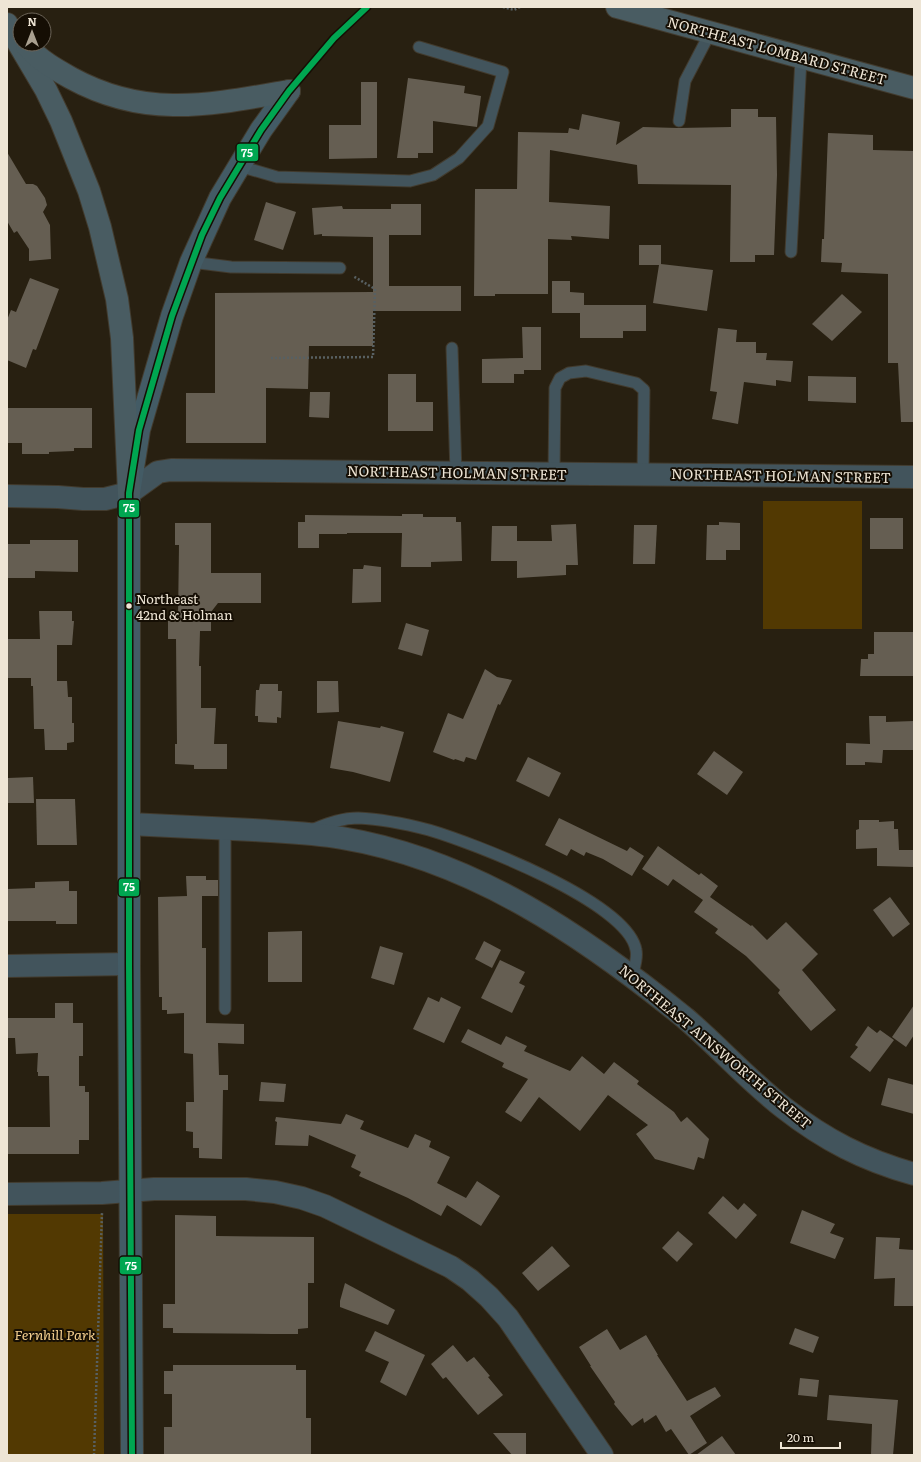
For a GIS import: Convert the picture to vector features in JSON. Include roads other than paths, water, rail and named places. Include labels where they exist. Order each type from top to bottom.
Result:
[{"type":"main road","name":"NORTHEAST LOMBARD STREET","points":[[617,7],[914,88]]},
{"type":"main road","points":[[11,29],[46,90],[73,149],[89,191],[109,264],[117,299],[122,338],[129,493]]},
{"type":"main road","points":[[33,52],[51,67],[78,82],[123,100],[149,105],[175,106],[227,102],[288,91]]},
{"type":"street","points":[[132,1455],[129,964],[129,493],[139,430],[172,316],[191,262],[220,198],[261,130],[288,91]]},
{"type":"street","name":"NORTHEAST HOLMAN STREET","points":[[7,496],[105,499],[129,493],[158,472],[171,470],[914,477]]},
{"type":"street","name":"NORTHEAST AINSWORTH STREET","points":[[129,824],[304,833],[372,845],[408,855],[463,874],[530,908],[570,932],[632,977],[686,1020],[783,1107],[806,1124],[857,1154],[892,1168],[914,1174]]},
{"type":"street","points":[[7,966],[129,964]]},
{"type":"street","points":[[7,1194],[102,1193],[154,1189],[246,1189],[274,1192],[302,1198],[325,1206],[451,1267],[470,1280],[489,1297],[508,1318],[602,1455]]},
{"type":"lane","points":[[679,121],[685,80],[710,33]]},
{"type":"lane","points":[[239,166],[277,177],[410,181],[433,175],[459,158],[488,126],[503,72],[419,47]]},
{"type":"lane","points":[[791,252],[802,58]]},
{"type":"lane","points":[[191,262],[231,267],[340,268]]},
{"type":"lane","points":[[452,348],[456,473]]},
{"type":"lane","points":[[554,474],[555,388],[560,378],[569,373],[586,371],[636,383],[644,390],[643,475]]},
{"type":"lane","points":[[304,833],[335,820],[356,818],[428,830],[491,852],[597,904],[619,922],[629,934],[636,949],[636,961],[632,977]]},
{"type":"lane","points":[[225,828],[225,1009]]},
{"type":"place","name":"Northeast 42nd & Holman","points":[[129,606]]},
{"type":"park label","name":"Fernhill Park","points":[[55,1335]]}]
